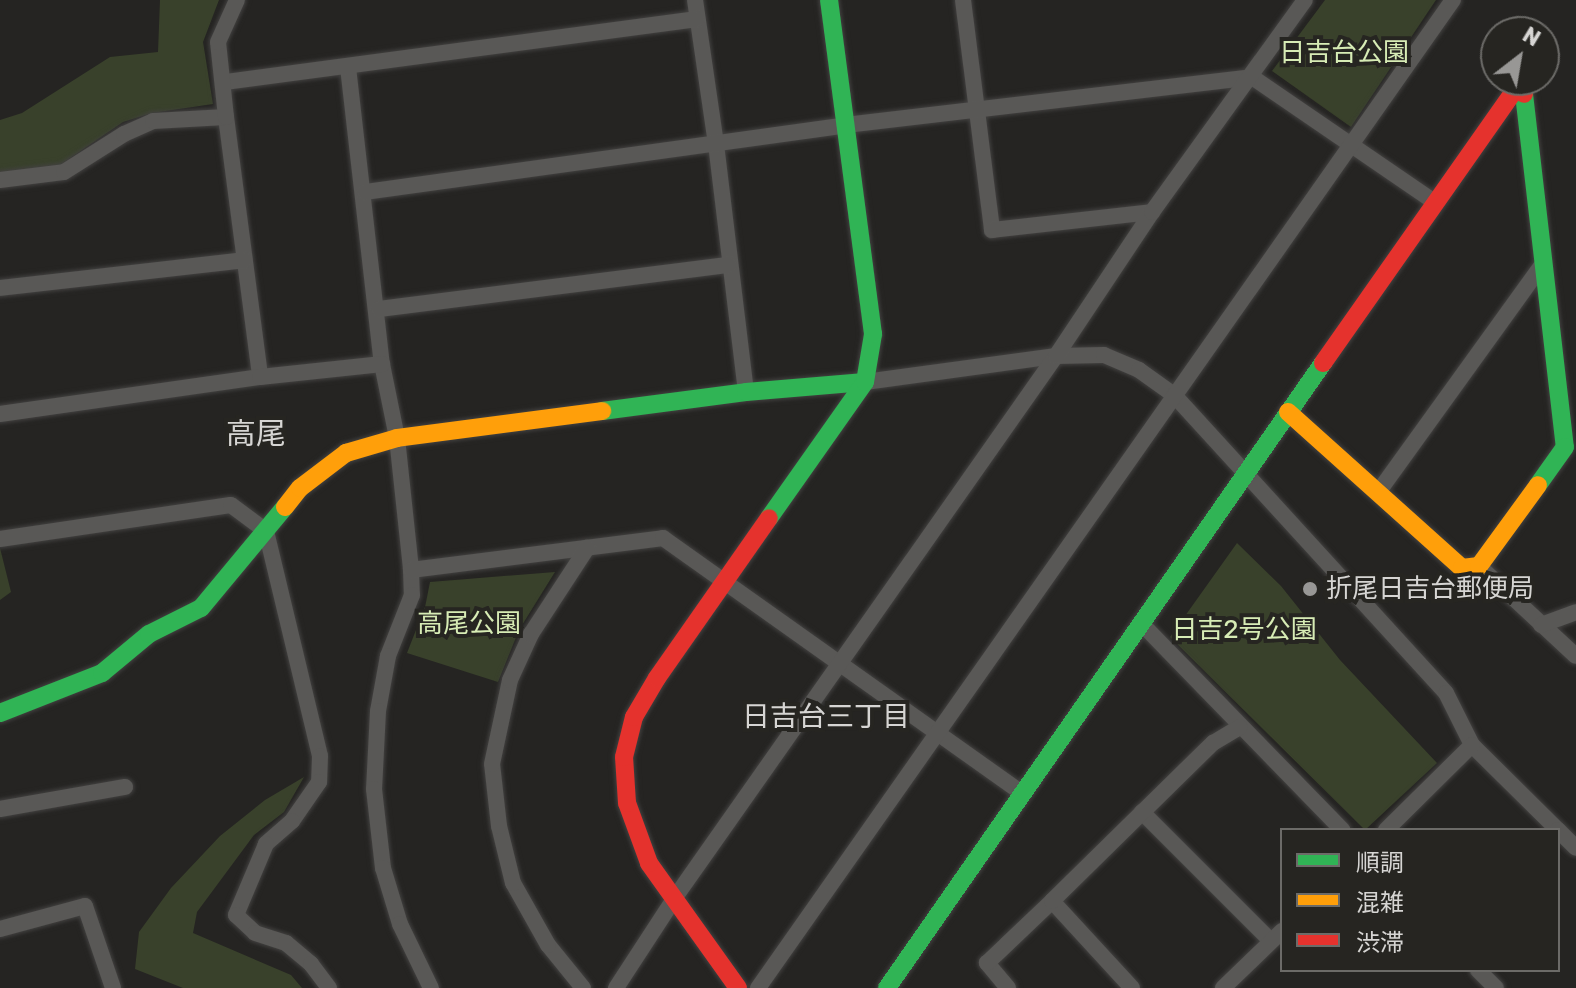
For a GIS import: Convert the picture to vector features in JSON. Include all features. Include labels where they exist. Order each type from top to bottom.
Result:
[{"type":"street","points":[[237,0],[218,42],[260,377]]},
{"type":"street","points":[[695,0],[746,392]]},
{"type":"street","points":[[738,988],[676,896],[649,863],[637,838],[627,803],[624,757],[634,717],[657,678],[865,382],[873,334],[829,0]]},
{"type":"street","points":[[963,0],[992,230],[1152,212]]},
{"type":"street","points":[[616,988],[676,896],[1056,356],[1152,212],[1305,0]]},
{"type":"street","points":[[758,988],[1453,0]]},
{"type":"street","points":[[225,82],[697,19]]},
{"type":"street","points":[[348,67],[379,309],[382,364],[397,438],[412,595],[388,656],[378,711],[374,789],[383,868],[400,924],[431,988]]},
{"type":"street","points":[[365,192],[845,125],[1252,77],[1436,203]]},
{"type":"street","points":[[894,985],[1021,792],[1246,474],[1288,412],[1522,80],[1565,447],[1479,566],[1462,568],[1288,412]]},
{"type":"street","points":[[0,180],[64,172],[124,134],[153,121],[226,117]]},
{"type":"street","points":[[0,288],[244,260]]},
{"type":"street","points":[[379,309],[729,265]]},
{"type":"street","points":[[1379,491],[1542,265]]},
{"type":"street","points":[[0,713],[102,673],[149,634],[201,608],[300,488],[346,453],[397,438],[746,392],[865,382],[1056,356],[1104,355],[1139,370],[1174,395],[1446,693],[1472,745],[1556,828]]},
{"type":"street","points":[[0,414],[260,377],[382,364]]},
{"type":"street","points":[[0,539],[231,505],[266,531],[320,756],[319,782],[292,821],[266,844],[236,915],[255,933],[286,943],[311,964],[329,988]]},
{"type":"street","points":[[411,570],[663,538],[1021,792]]},
{"type":"street","points":[[583,988],[548,945],[513,883],[499,826],[492,764],[510,680],[531,634],[587,548]]},
{"type":"street","points":[[1479,566],[1576,656]]},
{"type":"street","points":[[1541,625],[1576,612]]},
{"type":"street","points":[[1141,623],[1340,828]]},
{"type":"street","points":[[1008,988],[987,963],[1213,743],[1240,727]]},
{"type":"street","points":[[1388,828],[1472,745]]},
{"type":"street","points":[[0,809],[125,787]]},
{"type":"street","points":[[1142,812],[1277,936],[1223,988]]},
{"type":"street","points":[[1560,832],[1576,848]]},
{"type":"street","points":[[1052,901],[1132,988]]},
{"type":"street","points":[[0,929],[85,906],[113,988]]},
{"type":"street","points":[[1480,972],[1496,988]]},
{"type":"green space","points":[[160,0],[219,0],[203,42],[213,104],[152,113],[123,122],[60,165],[0,175],[0,120],[22,113],[110,57],[158,52]]},
{"type":"green space","name":"日吉台公園","points":[[1325,0],[1436,0],[1351,127],[1272,71]]},
{"type":"green space","name":"日吉2号公園","points":[[1237,543],[1281,586],[1340,660],[1437,763],[1367,828],[1363,828],[1170,637]]},
{"type":"green space","points":[[0,548],[11,592],[0,600]]},
{"type":"green space","name":"高尾公園","points":[[555,572],[519,630],[498,682],[407,653],[425,607],[430,582]]},
{"type":"green space","points":[[304,777],[284,812],[254,835],[197,912],[193,933],[291,975],[302,988],[183,988],[135,969],[139,932],[171,888],[220,836],[265,800]]},
{"type":"traffic: fast","points":[[769,518],[865,382],[873,334],[829,0]]},
{"type":"traffic: fast","points":[[1524,96],[1565,447],[1538,485]]},
{"type":"traffic: fast","points":[[887,988],[1323,363]]},
{"type":"traffic: fast","points":[[602,411],[746,392],[865,382]]},
{"type":"traffic: fast","points":[[0,713],[102,673],[149,634],[201,608],[285,507]]},
{"type":"traffic: slow","points":[[285,507],[300,488],[346,453],[397,438],[602,411]]},
{"type":"traffic: slow","points":[[1288,412],[1462,568],[1479,566],[1538,485]]},
{"type":"traffic: jam","points":[[1323,363],[1511,96]]},
{"type":"traffic: jam","points":[[738,988],[649,863],[627,803],[624,757],[634,717],[657,678],[769,518]]},
{"type":"place","name":"折尾日吉台郵便局","points":[[1310,589]]},
{"type":"district","name":"高尾","points":[[256,434]]},
{"type":"district","name":"日吉台三丁目","points":[[826,717]]}]
